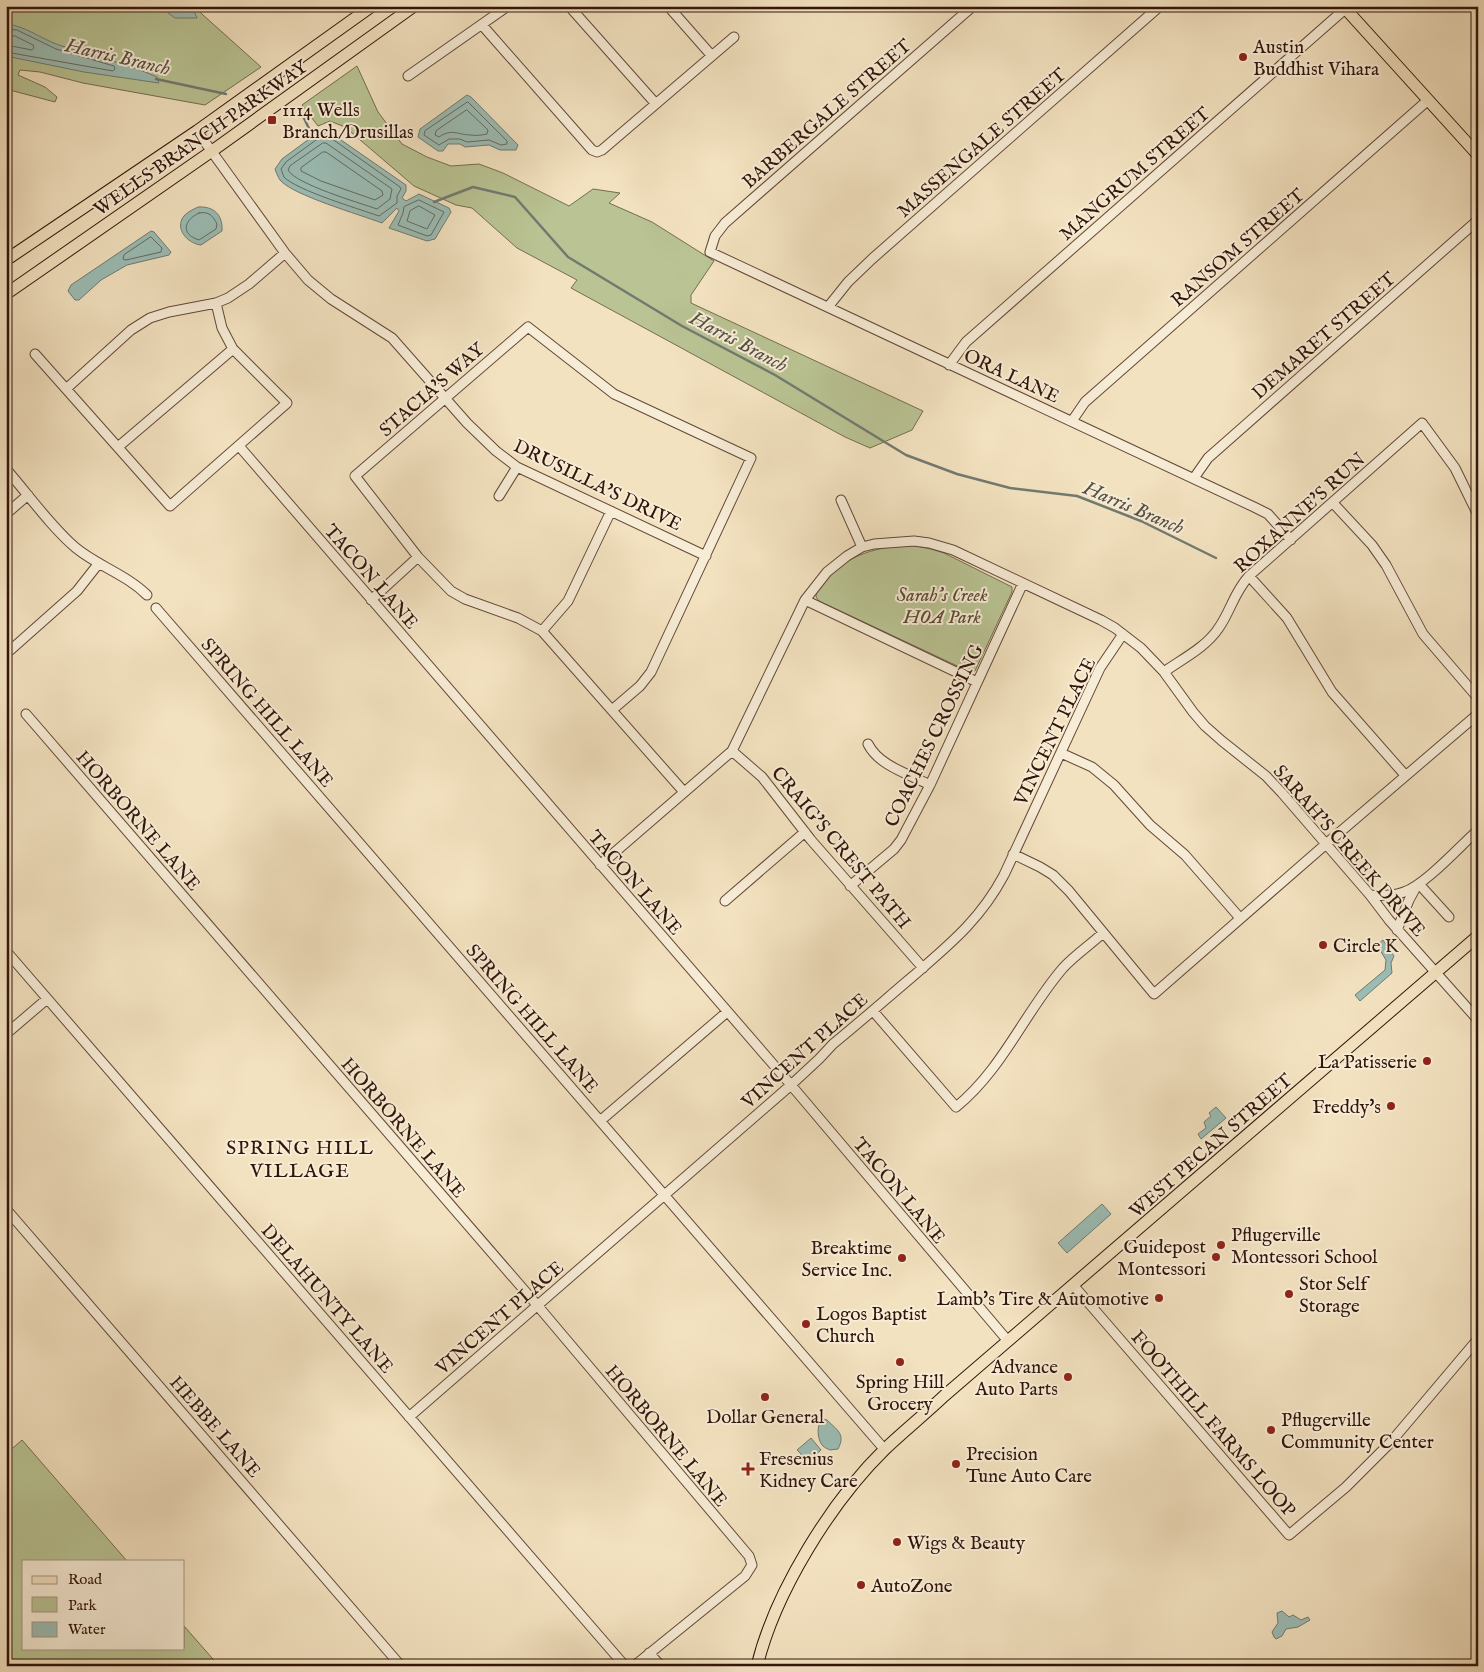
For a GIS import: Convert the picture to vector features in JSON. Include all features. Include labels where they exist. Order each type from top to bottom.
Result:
[{"type":"main road","name":"WELLS BRANCH PARKWAY","points":[[6,260],[197,131],[372,6]]},
{"type":"main road","name":"WELLS BRANCH PARKWAY","points":[[6,294],[212,151],[414,6]]},
{"type":"main road","points":[[1344,7],[1478,155]]},
{"type":"main road","name":"WEST PECAN STREET","points":[[757,1666],[770,1624],[811,1546],[826,1522],[854,1485],[885,1450],[1008,1341],[1478,936]]},
{"type":"street","points":[[408,76],[508,6]]},
{"type":"street","points":[[569,6],[656,104]]},
{"type":"street","points":[[668,6],[712,56]]},
{"type":"street","name":"BARBERGALE STREET","points":[[710,252],[715,236],[725,223],[973,6]]},
{"type":"street","name":"MASSENGALE STREET","points":[[828,307],[848,282],[872,260],[1160,6]]},
{"type":"street","name":"MANGRUM STREET","points":[[949,365],[966,342],[1344,7]]},
{"type":"street","points":[[482,25],[592,150],[597,152],[602,150],[734,37]]},
{"type":"street","name":"RANSOM STREET","points":[[1072,421],[1085,402],[1428,101]]},
{"type":"street","name":"DRUSILLA'S DRIVE","points":[[197,131],[285,253],[308,280],[331,299],[392,338],[444,398],[496,450],[517,467],[706,556]]},
{"type":"street","name":"DEMARET STREET","points":[[1194,478],[1208,458],[1478,220]]},
{"type":"street","name":"ORA LANE","points":[[710,252],[1268,514],[1291,540]]},
{"type":"street","points":[[66,389],[131,330],[150,318],[169,312],[216,303],[228,298],[285,253]]},
{"type":"street","points":[[35,354],[170,506],[287,403],[233,349],[222,328],[216,303]]},
{"type":"street","name":"STACIA'S WAY","points":[[418,557],[355,476],[528,327],[614,394],[751,458],[706,556]]},
{"type":"street","points":[[118,447],[233,349]]},
{"type":"street","name":"ROXANNE'S RUN","points":[[1164,672],[1210,640],[1219,628],[1240,587],[1250,576],[1422,423],[1455,468],[1478,515]]},
{"type":"street","name":"TACON LANE","points":[[239,446],[791,1085],[1008,1341]]},
{"type":"street","points":[[499,496],[517,467]]},
{"type":"street","points":[[6,469],[65,538],[77,549],[128,580],[147,595]]},
{"type":"street","points":[[6,514],[28,495]]},
{"type":"street","points":[[841,500],[862,548]]},
{"type":"street","points":[[1332,502],[1372,545],[1386,565],[1423,634],[1478,698]]},
{"type":"street","points":[[542,631],[568,601],[612,511]]},
{"type":"street","name":"SARAH'S CREEK DRIVE","points":[[600,865],[732,751],[805,600],[827,572],[847,556],[862,548],[890,541],[929,543],[953,550],[1101,620],[1140,648],[1164,672],[1205,726],[1266,776],[1478,1020]]},
{"type":"street","points":[[612,710],[640,686],[651,672],[706,556]]},
{"type":"street","points":[[371,600],[418,557],[452,591],[465,599],[518,618],[542,631],[684,792]]},
{"type":"street","points":[[6,654],[77,592],[99,563]]},
{"type":"street","points":[[1250,576],[1287,618],[1332,692],[1405,775]]},
{"type":"street","name":"COACHES CROSSING","points":[[850,886],[898,845],[930,785],[1023,583]]},
{"type":"street","points":[[805,600],[976,682]]},
{"type":"street","name":"SPRING HILL LANE","points":[[156,608],[885,1450]]},
{"type":"street","name":"VINCENT PLACE","points":[[409,1417],[791,1085],[833,1044],[953,942],[972,923],[987,905],[1004,875],[1100,668],[1123,634]]},
{"type":"street","name":"HORBORNE LANE","points":[[26,714],[537,1305],[749,1556],[752,1565],[745,1576],[649,1653]]},
{"type":"street","points":[[1013,854],[1053,875],[1069,891],[1154,994],[1405,775],[1478,714]]},
{"type":"street","points":[[868,744],[872,753],[880,760],[930,785]]},
{"type":"street","name":"CRAIG'S CREST PATH","points":[[732,751],[762,777],[850,886],[923,968]]},
{"type":"street","points":[[1061,753],[1092,767],[1114,786],[1150,825],[1185,855],[1240,918]]},
{"type":"street","points":[[725,901],[805,832]]},
{"type":"street","points":[[1370,895],[1386,896],[1403,893],[1418,885],[1476,836]]},
{"type":"street","points":[[1418,885],[1449,917]]},
{"type":"street","points":[[1398,930],[1409,900],[1418,885]]},
{"type":"street","points":[[873,1011],[956,1107],[971,1095],[983,1081],[1064,967],[1103,933]]},
{"type":"street","name":"DELAHUNTY LANE","points":[[6,951],[625,1666]]},
{"type":"street","points":[[6,1034],[47,999]]},
{"type":"street","points":[[600,1120],[727,1012]]},
{"type":"street","name":"HEBBE LANE","points":[[6,1209],[401,1666]]},
{"type":"street","name":"FOOTHILL FARMS LOOP","points":[[1074,1286],[1289,1535],[1346,1487],[1384,1449],[1478,1339]]},
{"type":"street","points":[[634,1666],[649,1653],[661,1666]]},
{"type":"green space","points":[[6,6],[193,6],[261,67],[205,105],[83,83],[40,72],[20,70],[18,75],[45,87],[57,97],[55,102],[6,89]]},
{"type":"green space","points":[[357,66],[378,112],[402,144],[427,157],[451,166],[479,164],[503,173],[569,206],[593,189],[620,193],[609,203],[652,222],[714,261],[691,295],[691,303],[923,411],[912,430],[870,448],[845,437],[571,288],[577,280],[517,248],[472,208],[456,205],[414,186],[345,127],[330,121],[318,126],[302,105]]},
{"type":"green space","name":"Sarah's Creek HOA Park","points":[[910,545],[944,553],[1012,587],[1012,592],[975,671],[968,671],[819,601],[816,597],[819,588],[834,571],[853,558],[875,550]]},
{"type":"green space","points":[[22,1440],[126,1560],[22,1560],[22,1650],[185,1650],[185,1627],[219,1666],[6,1666],[6,1454]]},
{"type":"water","points":[[159,6],[190,6],[197,18],[175,18]]},
{"type":"water","points":[[6,24],[20,27],[59,45],[145,72],[157,77],[159,83],[84,72],[6,56]]},
{"type":"water","points":[[467,95],[518,145],[516,150],[500,150],[489,145],[465,147],[460,144],[448,144],[443,151],[438,151],[418,137],[420,129]]},
{"type":"water","points":[[320,131],[328,131],[406,185],[406,191],[402,198],[406,201],[419,194],[449,208],[451,212],[435,239],[427,241],[389,228],[399,211],[397,208],[382,223],[312,198],[287,186],[280,180],[275,169],[282,159]]},
{"type":"water","points":[[198,207],[213,210],[219,216],[222,225],[222,231],[201,245],[189,240],[182,233],[181,228],[183,217]]},
{"type":"water","points":[[151,231],[171,252],[169,255],[127,265],[101,280],[79,300],[75,300],[68,291],[71,285]]},
{"type":"water","points":[[1383,940],[1394,956],[1391,963],[1392,973],[1360,1001],[1355,995],[1385,970],[1386,960],[1377,945]]},
{"type":"water","points":[[1216,1107],[1226,1118],[1201,1139],[1198,1134],[1206,1128],[1204,1122],[1211,1116],[1209,1113]]},
{"type":"water","points":[[1102,1204],[1111,1214],[1067,1253],[1058,1243]]},
{"type":"water","points":[[823,1419],[827,1420],[841,1436],[838,1449],[830,1450],[821,1443],[818,1428]]},
{"type":"water","points":[[811,1438],[821,1450],[805,1464],[799,1457],[801,1454],[797,1450]]},
{"type":"water","points":[[1282,1611],[1289,1617],[1293,1615],[1301,1620],[1308,1617],[1310,1620],[1298,1627],[1286,1629],[1282,1636],[1276,1639],[1272,1632],[1278,1623],[1277,1613]]},
{"type":"waterway","name":"Harris Branch","points":[[156,79],[226,94]]},
{"type":"waterway","name":"Harris Branch","points":[[302,114],[314,139]]},
{"type":"waterway","name":"Harris Branch","points":[[434,202],[473,187],[515,197],[568,257],[682,326],[775,375],[906,455],[957,474],[1010,488],[1077,496],[1141,521],[1216,558]]},
{"type":"place","name":"Austin Buddhist Vihara","points":[[1243,57]]},
{"type":"place","name":"1114 Wells Branch/Drusillas","points":[[272,120]]},
{"type":"place","name":"Circle K","points":[[1323,945]]},
{"type":"place","name":"La Patisserie","points":[[1427,1061]]},
{"type":"place","name":"Freddy's","points":[[1391,1106]]},
{"type":"place","name":"Pflugerville Montessori School","points":[[1221,1245]]},
{"type":"place","name":"Guidepost Montessori","points":[[1216,1257]]},
{"type":"place","name":"Breaktime Service Inc.","points":[[902,1258]]},
{"type":"place","name":"Stor Self Storage","points":[[1289,1294]]},
{"type":"place","name":"Lamb's Tire & Automotive","points":[[1159,1298]]},
{"type":"place","name":"Logos Baptist Church","points":[[806,1324]]},
{"type":"place","name":"Spring Hill Grocery","points":[[900,1362]]},
{"type":"place","name":"Advance Auto Parts","points":[[1068,1377]]},
{"type":"place","name":"Dollar General","points":[[765,1397]]},
{"type":"place","name":"Pflugerville Community Center","points":[[1271,1430]]},
{"type":"place","name":"Precision Tune Auto Care","points":[[956,1464]]},
{"type":"place","name":"Fresenius Kidney Care","points":[[748,1469]]},
{"type":"place","name":"Wigs & Beauty","points":[[897,1542]]},
{"type":"place","name":"AutoZone","points":[[861,1585]]},
{"type":"district","name":"SPRING HILL VILLAGE","points":[[300,1158]]}]
